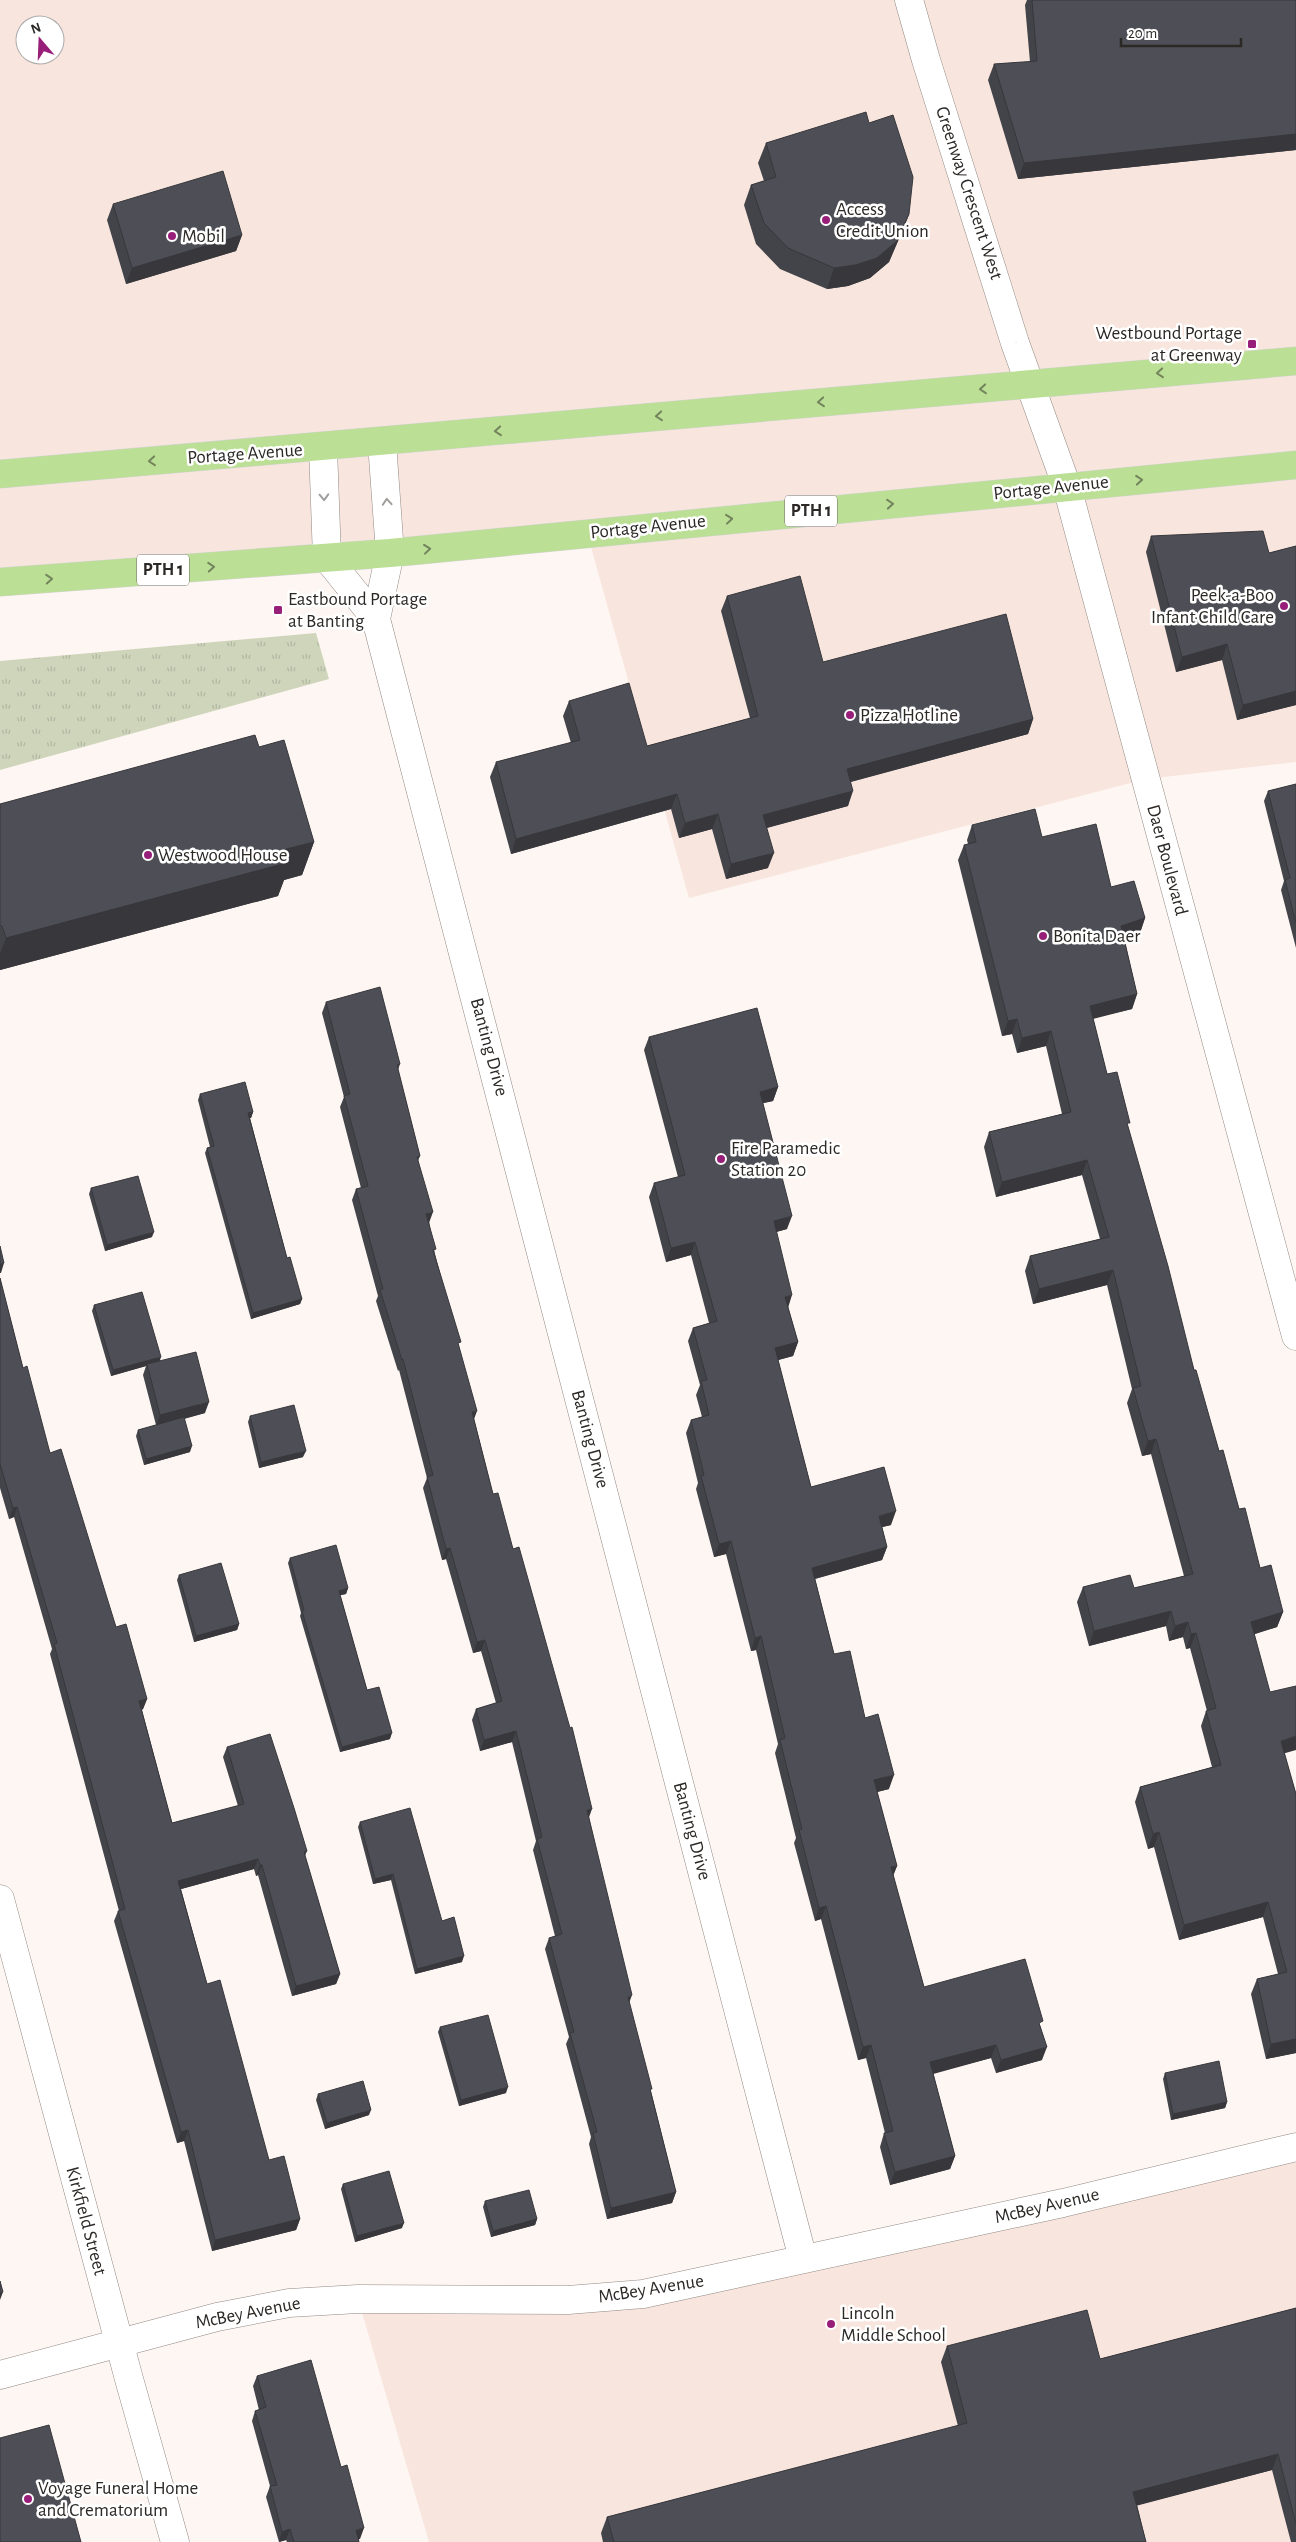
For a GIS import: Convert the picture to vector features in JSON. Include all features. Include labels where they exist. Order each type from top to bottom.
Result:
[{"type":"highway","name":"Portage Avenue","points":[[0,474],[382,443],[762,407],[1296,361]]},
{"type":"highway","name":"Portage Avenue","points":[[0,582],[390,553],[1296,465]]},
{"type":"street","name":"Greenway Crescent West","points":[[910,0],[926,60],[1015,343],[1032,385]]},
{"type":"street","name":"Daer Boulevard","points":[[1032,385],[1067,487],[1296,1336]]},
{"type":"street","name":"Banting Drive","points":[[376,619],[390,553],[382,443]]},
{"type":"street","points":[[323,448],[327,558]]},
{"type":"street","name":"Banting Drive","points":[[327,558],[376,619],[803,2259]]},
{"type":"street","name":"Kirkfield Street","points":[[0,1899],[119,2343],[175,2542]]},
{"type":"street","name":"McBey Avenue","points":[[0,2375],[217,2317],[289,2303],[358,2298],[532,2301],[607,2298],[678,2287],[1063,2203],[1296,2147]]},
{"type":"shaded area","points":[[0,0],[1296,0],[1296,762],[1146,779],[689,898],[587,533],[0,582]]},
{"type":"shaded area","name":"Lincoln Middle School","points":[[1296,2147],[1296,2542],[429,2542],[358,2299],[568,2300]]},
{"type":"green space","points":[[316,633],[329,679],[0,770],[0,661]]},
{"type":"building","points":[[1032,0],[1296,0],[1296,134],[1024,163],[994,64],[1037,61]]},
{"type":"building","name":"Access Credit Union","points":[[866,112],[869,123],[893,115],[913,177],[909,214],[897,241],[877,258],[855,265],[834,268],[788,248],[764,223],[751,185],[776,177],[766,143]]},
{"type":"building","name":"Mobil","points":[[223,171],[242,235],[132,268],[113,204]]},
{"type":"building","points":[[1263,531],[1269,553],[1296,546],[1296,691],[1243,705],[1227,644],[1182,657],[1151,536]]},
{"type":"building","points":[[800,576],[823,662],[1006,614],[1033,719],[847,769],[853,791],[763,815],[774,853],[731,864],[718,814],[685,823],[677,794],[516,839],[496,762],[580,740],[569,701],[629,683],[647,746],[758,716],[727,596]]},
{"type":"building","name":"Westwood House","points":[[255,735],[259,747],[284,740],[314,842],[286,849],[290,862],[6,938],[2,926],[0,926],[0,804]]},
{"type":"building","points":[[1296,784],[1296,923],[1285,880],[1290,878],[1268,791]]},
{"type":"building","points":[[1035,809],[1042,837],[1096,824],[1111,887],[1134,881],[1145,918],[1121,926],[1137,994],[1090,1006],[1107,1074],[1117,1072],[1130,1123],[1127,1123],[1168,1266],[1194,1370],[1196,1370],[1219,1451],[1223,1450],[1239,1509],[1245,1508],[1260,1568],[1271,1565],[1283,1612],[1251,1622],[1270,1692],[1296,1686],[1296,1736],[1281,1741],[1296,1794],[1296,2039],[1271,2044],[1257,1979],[1287,1972],[1268,1902],[1184,1925],[1159,1832],[1153,1834],[1140,1787],[1221,1765],[1206,1711],[1216,1708],[1196,1633],[1191,1634],[1188,1622],[1175,1626],[1171,1611],[1094,1631],[1083,1587],[1130,1575],[1134,1588],[1193,1574],[1156,1439],[1148,1441],[1133,1388],[1141,1386],[1113,1270],[1039,1289],[1030,1256],[1109,1237],[1087,1160],[1002,1182],[989,1132],[1071,1112],[1051,1031],[1022,1038],[1017,1019],[1008,1021],[964,845],[976,842],[972,825]]},
{"type":"building","points":[[380,987],[400,1064],[397,1065],[420,1156],[417,1157],[433,1212],[426,1214],[436,1249],[433,1250],[461,1342],[458,1343],[477,1411],[472,1412],[493,1494],[498,1493],[513,1549],[519,1547],[570,1728],[572,1727],[592,1809],[587,1810],[632,1995],[628,1997],[676,2192],[611,2208],[593,2133],[597,2132],[570,2033],[574,2032],[549,1938],[562,1934],[537,1839],[542,1837],[516,1731],[484,1740],[476,1709],[502,1701],[485,1640],[477,1642],[450,1548],[446,1549],[427,1477],[433,1475],[403,1359],[380,1290],[383,1289],[356,1189],[368,1186],[344,1096],[350,1094],[326,1002]]},
{"type":"building","points":[[757,1008],[778,1087],[760,1092],[792,1216],[774,1221],[792,1295],[785,1297],[798,1342],[775,1348],[811,1487],[884,1467],[896,1511],[879,1516],[887,1547],[812,1568],[834,1654],[850,1651],[865,1718],[878,1714],[894,1775],[874,1780],[897,1866],[891,1867],[924,1987],[1025,1959],[1043,2021],[1039,2023],[1047,2047],[1001,2060],[996,2045],[930,2062],[955,2156],[895,2172],[884,2133],[893,2131],[871,2045],[863,2047],[826,1906],[819,1908],[799,1830],[802,1829],[780,1740],[785,1738],[761,1636],[755,1638],[731,1541],[719,1544],[701,1476],[704,1475],[691,1420],[709,1415],[701,1381],[707,1380],[693,1328],[717,1321],[695,1242],[671,1248],[654,1183],[685,1175],[649,1037]]},
{"type":"building","points":[[245,1082],[253,1112],[248,1113],[287,1258],[290,1257],[302,1299],[253,1313],[207,1148],[214,1146],[200,1094]]},
{"type":"building","points":[[138,1176],[154,1232],[107,1245],[91,1188]]},
{"type":"building","points":[[0,1246],[4,1263],[0,1264]]},
{"type":"building","points":[[0,1278],[23,1368],[27,1366],[50,1453],[61,1449],[116,1627],[126,1624],[147,1699],[139,1701],[172,1823],[244,1804],[227,1747],[270,1734],[294,1808],[307,1851],[304,1852],[340,1974],[296,1986],[262,1865],[260,1865],[258,1859],[178,1881],[207,1984],[220,1980],[269,2160],[284,2156],[300,2219],[215,2240],[188,2130],[181,2132],[118,1911],[125,1909],[54,1644],[57,1643],[17,1507],[13,1508],[0,1464]]},
{"type":"building","points":[[142,1292],[161,1357],[113,1370],[94,1305]]},
{"type":"building","points":[[196,1352],[209,1402],[160,1415],[147,1364]]},
{"type":"building","points":[[294,1405],[306,1451],[261,1462],[250,1416]]},
{"type":"building","points":[[184,1417],[192,1446],[146,1459],[138,1430]]},
{"type":"building","points":[[336,1545],[348,1588],[339,1591],[367,1690],[379,1687],[392,1733],[342,1747],[302,1611],[304,1610],[290,1558]]},
{"type":"building","points":[[221,1563],[239,1624],[196,1636],[179,1575]]},
{"type":"building","points":[[410,1808],[442,1921],[454,1917],[464,1956],[417,1969],[393,1874],[375,1879],[360,1822]]},
{"type":"building","points":[[488,2015],[508,2087],[461,2100],[440,2027]]},
{"type":"building","points":[[1219,2061],[1227,2102],[1173,2114],[1165,2073]]},
{"type":"building","points":[[363,2081],[371,2110],[327,2123],[318,2094]]},
{"type":"building","points":[[389,2171],[404,2223],[357,2236],[343,2184]]},
{"type":"building","points":[[529,2190],[537,2219],[493,2231],[485,2201]]},
{"type":"building","points":[[0,2281],[3,2292],[0,2293]]},
{"type":"building","points":[[1296,2308],[1296,2524],[1278,2454],[1133,2492],[1146,2542],[614,2542],[607,2517],[967,2423],[947,2346],[1087,2310],[1100,2359]]},
{"type":"building","points":[[311,2360],[341,2467],[347,2465],[364,2528],[356,2530],[359,2542],[294,2542],[290,2529],[282,2532],[270,2486],[277,2485],[255,2411],[266,2407],[257,2376]]},
{"type":"building","name":"Voyage Funeral Home and Crematorium","points":[[49,2425],[81,2542],[0,2542],[0,2438]]},
{"type":"place","name":"Access Credit Union","points":[[826,220]]},
{"type":"place","name":"Mobil","points":[[172,236]]},
{"type":"place","name":"Westbound Portage at Greenway","points":[[1252,344]]},
{"type":"place","name":"Peek-a-Boo Infant Child Care","points":[[1284,606]]},
{"type":"place","name":"Eastbound Portage at Banting","points":[[278,610]]},
{"type":"place","name":"Pizza Hotline","points":[[850,715]]},
{"type":"place","name":"Westwood House","points":[[148,855]]},
{"type":"place","name":"Bonita Daer","points":[[1043,936]]},
{"type":"place","name":"Fire Paramedic Station 20","points":[[721,1159]]},
{"type":"place","name":"Lincoln Middle School","points":[[831,2324]]},
{"type":"place","name":"Voyage Funeral Home and Crematorium","points":[[28,2499]]}]
